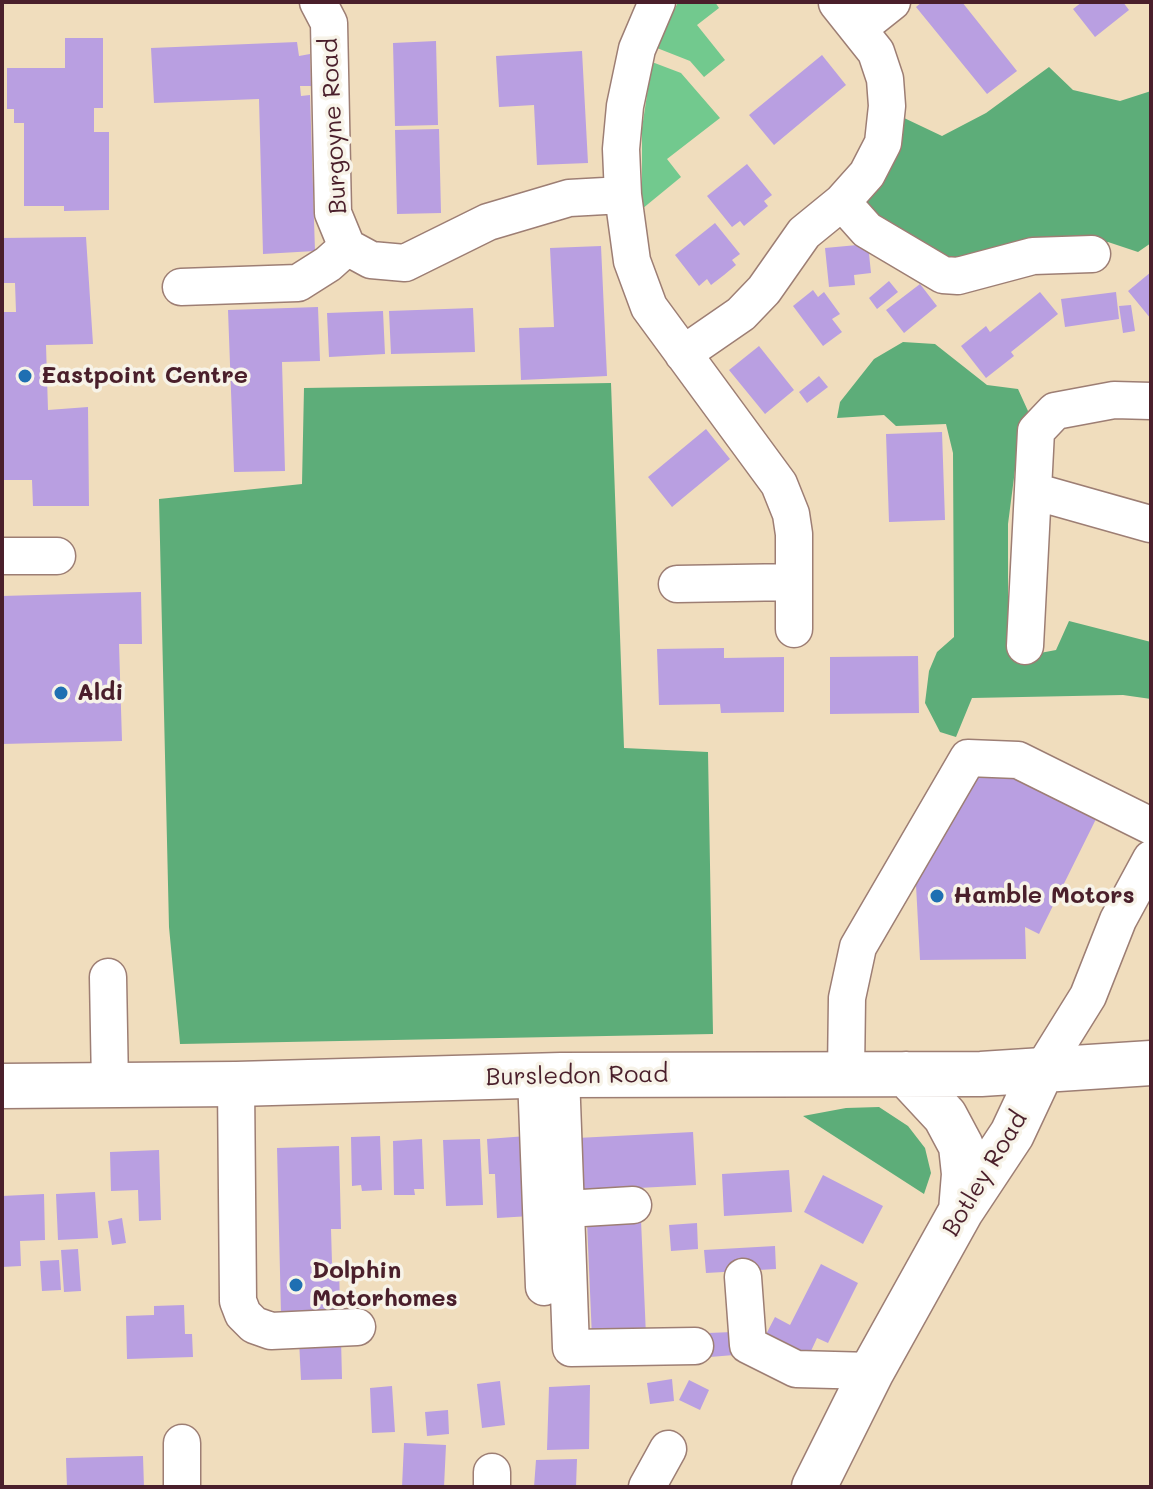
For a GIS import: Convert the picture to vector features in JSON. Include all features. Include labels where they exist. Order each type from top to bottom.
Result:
[{"type":"main road","name":"Bursledon Road","points":[[2,1086],[548,1076],[981,1074],[1151,1063]]},
{"type":"main road","name":"Botley Road","points":[[814,1487],[872,1371],[961,1211],[1012,1134],[1042,1070]]},
{"type":"main road","points":[[906,1074],[945,1116],[961,1146],[964,1174],[961,1211]]},
{"type":"street","name":"Burgoyne Road","points":[[318,2],[329,23],[333,213],[347,247],[371,260],[405,263],[488,222],[569,198],[623,195]]},
{"type":"street","points":[[657,2],[637,49],[625,106],[621,149],[623,195],[632,261],[649,307],[779,484],[791,514],[794,534],[794,629]]},
{"type":"street","points":[[683,354],[741,314],[764,290],[804,233],[842,202],[867,174],[883,143],[887,106],[885,79],[876,52],[847,16],[892,2]]},
{"type":"street","points":[[842,202],[867,230],[945,289],[958,276],[1019,258],[1092,254]]},
{"type":"street","points":[[181,287],[298,283],[328,264],[347,247]]},
{"type":"street","points":[[1025,646],[1036,431],[1055,411],[1114,400],[1151,401]]},
{"type":"street","points":[[1033,491],[1150,524]]},
{"type":"street","points":[[2,556],[57,556]]},
{"type":"street","points":[[677,584],[794,582]]},
{"type":"street","points":[[846,1073],[847,998],[858,947],[968,758],[1018,760],[1151,826]]},
{"type":"street","name":"Botley Road","points":[[1042,1070],[1088,996],[1118,920],[1151,859]]},
{"type":"street","points":[[108,977],[110,1085]]},
{"type":"street","points":[[548,1076],[566,1209],[571,1348],[695,1346]]},
{"type":"street","points":[[544,1287],[548,1076]]},
{"type":"street","points":[[236,1084],[238,1301],[243,1314],[254,1325],[271,1331],[357,1327]]},
{"type":"street","points":[[566,1209],[633,1205]]},
{"type":"street","points":[[743,1277],[748,1345],[796,1369],[872,1371]]},
{"type":"street","points":[[182,1443],[182,1487]]},
{"type":"street","points":[[647,1487],[668,1449]]},
{"type":"green space","points":[[678,2],[715,2],[719,8],[697,25],[725,60],[704,77],[690,61],[657,48]]},
{"type":"green space","points":[[652,62],[681,73],[720,118],[667,159],[681,177],[642,209],[642,128]]},
{"type":"green space","points":[[1049,67],[1073,90],[1120,101],[1151,91],[1151,243],[1138,252],[1108,242],[1035,239],[952,264],[886,227],[865,205],[888,159],[902,117],[942,136],[986,113]]},
{"type":"green space","points":[[903,342],[935,344],[987,385],[1018,389],[1028,411],[1015,470],[1008,524],[1008,646],[1024,656],[1056,650],[1069,621],[1151,642],[1151,699],[1123,695],[972,698],[956,737],[940,732],[925,703],[929,671],[937,652],[954,637],[953,453],[946,424],[896,426],[884,415],[837,418],[840,402],[874,359]]},
{"type":"green space","points":[[611,383],[624,748],[708,752],[713,1034],[180,1044],[169,927],[159,499],[302,484],[304,388]]},
{"type":"green space","points":[[879,1107],[908,1126],[925,1148],[931,1173],[924,1194],[803,1116],[846,1108]]},
{"type":"building","points":[[922,2],[962,2],[1017,71],[987,94],[916,7]]},
{"type":"building","points":[[1082,2],[1123,2],[1129,10],[1095,37],[1073,9]]},
{"type":"building","points":[[65,38],[103,38],[103,108],[94,108],[94,132],[109,132],[109,210],[64,211],[64,206],[24,206],[24,123],[14,123],[14,109],[7,109],[7,68],[65,68]]},
{"type":"building","points":[[436,41],[438,125],[395,126],[393,43]]},
{"type":"building","points":[[297,42],[299,56],[310,54],[311,86],[300,86],[301,96],[310,95],[315,251],[263,254],[259,99],[154,103],[151,48]]},
{"type":"building","points":[[582,51],[588,163],[537,165],[534,105],[499,107],[496,56]]},
{"type":"building","points":[[822,55],[846,85],[774,145],[749,115]]},
{"type":"building","points":[[439,129],[441,213],[397,214],[395,130]]},
{"type":"building","points":[[747,164],[772,195],[764,201],[768,206],[744,226],[740,221],[732,227],[707,196]]},
{"type":"building","points":[[715,223],[740,254],[732,260],[736,265],[724,275],[711,285],[707,279],[699,286],[675,255]]},
{"type":"building","name":"Eastpoint Centre","points":[[86,237],[93,344],[46,345],[48,410],[88,407],[89,506],[33,506],[32,480],[2,480],[2,312],[16,312],[15,283],[2,283],[2,238]]},
{"type":"building","points":[[868,244],[871,273],[854,275],[855,285],[829,287],[825,248]]},
{"type":"building","points":[[601,246],[607,376],[521,380],[519,328],[554,327],[550,248]]},
{"type":"building","points":[[1151,272],[1151,319],[1128,291]]},
{"type":"building","points":[[889,281],[898,292],[877,309],[869,298]]},
{"type":"building","points":[[920,284],[937,306],[904,333],[886,310]]},
{"type":"building","points":[[813,290],[818,297],[824,292],[840,314],[832,319],[842,332],[823,346],[793,306]]},
{"type":"building","points":[[1040,292],[1058,314],[1011,352],[1014,356],[986,378],[961,346],[986,326],[990,332]]},
{"type":"building","points":[[1116,292],[1119,319],[1065,327],[1061,299]]},
{"type":"building","points":[[1131,305],[1135,331],[1123,333],[1119,306]]},
{"type":"building","points":[[318,307],[320,361],[282,362],[285,471],[234,472],[228,310]]},
{"type":"building","points":[[473,308],[475,352],[391,354],[389,311]]},
{"type":"building","points":[[383,311],[385,354],[329,357],[327,313]]},
{"type":"building","points":[[759,346],[794,390],[765,414],[729,370]]},
{"type":"building","points":[[819,376],[828,387],[807,403],[799,392]]},
{"type":"building","points":[[706,429],[730,459],[672,507],[648,477]]},
{"type":"building","points":[[942,432],[945,520],[889,522],[886,434]]},
{"type":"building","name":"Aldi","points":[[141,592],[142,644],[119,644],[122,741],[2,744],[2,596]]},
{"type":"building","points":[[724,648],[724,658],[784,657],[784,712],[721,713],[720,704],[659,705],[657,649]]},
{"type":"building","points":[[918,656],[919,713],[830,714],[830,657]]},
{"type":"building","points":[[1001,772],[1096,819],[1039,934],[1025,927],[1026,959],[920,960],[916,885],[974,779]]},
{"type":"building","points":[[693,1132],[696,1185],[580,1191],[577,1138]]},
{"type":"building","points":[[380,1136],[382,1190],[362,1191],[361,1185],[352,1186],[351,1137]]},
{"type":"building","points":[[527,1136],[531,1216],[497,1218],[495,1174],[489,1174],[487,1139]]},
{"type":"building","points":[[422,1139],[424,1189],[414,1189],[415,1195],[394,1195],[393,1141]]},
{"type":"building","points":[[480,1139],[483,1205],[446,1206],[443,1140]]},
{"type":"building","points":[[339,1146],[341,1229],[331,1229],[332,1263],[339,1263],[340,1312],[281,1314],[277,1148]]},
{"type":"building","points":[[159,1150],[161,1220],[139,1221],[138,1190],[111,1191],[110,1152]]},
{"type":"building","points":[[789,1170],[792,1212],[724,1216],[722,1174]]},
{"type":"building","points":[[823,1175],[883,1206],[863,1244],[804,1212]]},
{"type":"building","points":[[95,1192],[98,1238],[58,1240],[56,1194]]},
{"type":"building","points":[[44,1194],[45,1240],[20,1241],[21,1266],[2,1267],[2,1196]]},
{"type":"building","points":[[122,1218],[126,1243],[112,1245],[108,1221]]},
{"type":"building","points":[[641,1220],[646,1336],[592,1338],[587,1222]]},
{"type":"building","points":[[697,1223],[698,1249],[671,1251],[669,1225]]},
{"type":"building","points":[[775,1246],[776,1269],[706,1273],[704,1250]]},
{"type":"building","points":[[78,1249],[81,1291],[64,1292],[61,1250]]},
{"type":"building","points":[[59,1260],[61,1290],[42,1291],[40,1261]]},
{"type":"building","points":[[821,1264],[858,1283],[828,1343],[817,1338],[805,1364],[762,1342],[775,1317],[790,1325]]},
{"type":"building","points":[[184,1305],[185,1334],[192,1334],[193,1357],[127,1359],[126,1316],[154,1315],[154,1306]]},
{"type":"building","points":[[733,1332],[734,1355],[710,1357],[708,1333]]},
{"type":"building","points":[[341,1339],[342,1379],[301,1380],[299,1340]]},
{"type":"building","points":[[672,1379],[674,1401],[650,1404],[647,1383]]},
{"type":"building","points":[[689,1380],[709,1390],[700,1410],[679,1400]]},
{"type":"building","points":[[500,1381],[505,1425],[482,1428],[477,1384]]},
{"type":"building","points":[[590,1385],[589,1449],[547,1450],[549,1387]]},
{"type":"building","points":[[392,1386],[395,1432],[372,1433],[370,1388]]},
{"type":"building","points":[[448,1410],[449,1434],[427,1436],[425,1412]]},
{"type":"building","points":[[404,1443],[446,1445],[444,1487],[402,1487]]},
{"type":"building","points":[[143,1456],[144,1487],[67,1487],[66,1458]]},
{"type":"building","points":[[577,1459],[576,1487],[534,1487],[536,1460]]},
{"type":"place","name":"Eastpoint Centre","points":[[25,376]]},
{"type":"place","name":"Aldi","points":[[61,693]]},
{"type":"place","name":"Hamble Motors","points":[[937,896]]},
{"type":"place","name":"Dolphin Motorhomes","points":[[296,1285]]}]
